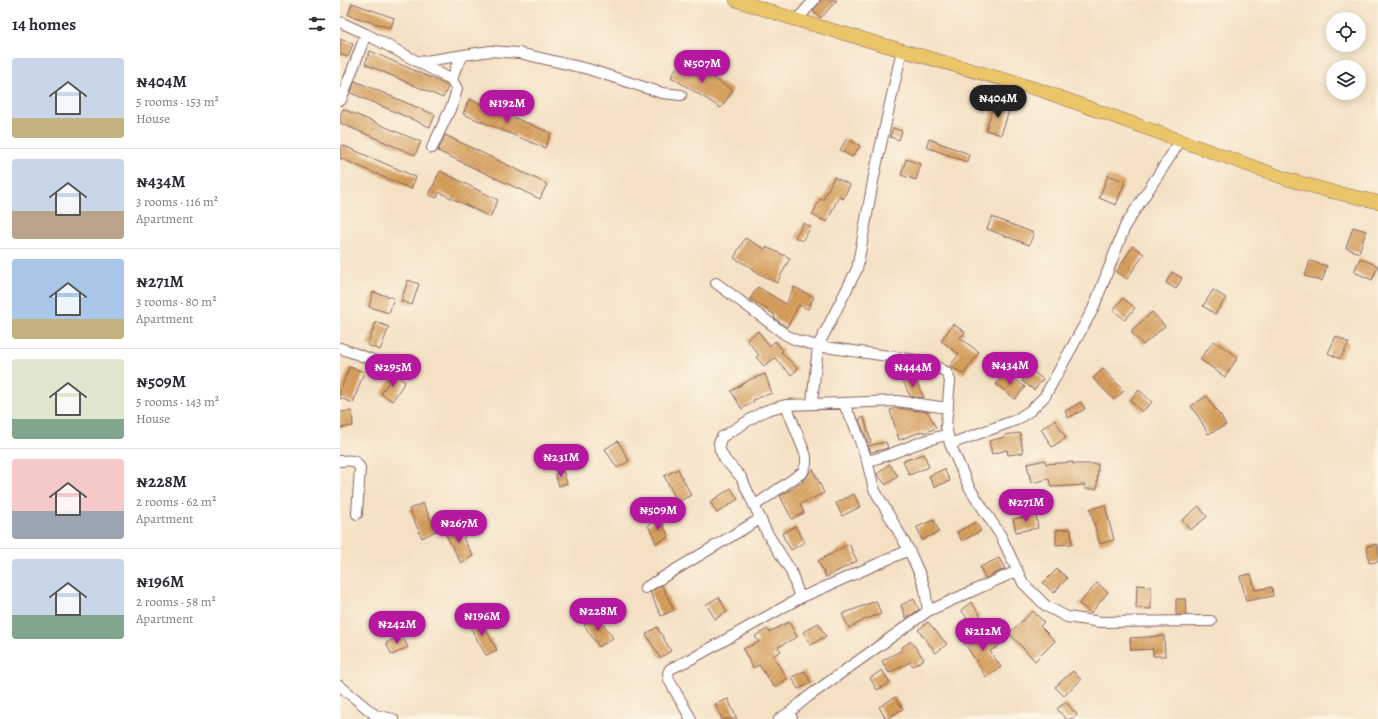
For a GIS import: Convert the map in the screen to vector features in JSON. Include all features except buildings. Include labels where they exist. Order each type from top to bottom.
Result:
[{"type":"main road","points":[[736,0],[797,20],[1040,90],[1287,178],[1333,192],[1378,202]]},
{"type":"street","points":[[797,20],[814,0]]},
{"type":"street","points":[[340,22],[366,34],[452,80],[456,89],[455,96],[432,148]]},
{"type":"street","points":[[341,100],[366,34]]},
{"type":"street","points":[[812,403],[818,346],[857,269],[874,176],[902,50]]},
{"type":"street","points":[[419,62],[490,51],[519,53],[588,69],[662,93],[681,95]]},
{"type":"street","points":[[452,80],[456,67],[464,55]]},
{"type":"street","points":[[867,461],[886,457],[932,438],[948,439],[1016,420],[1031,410],[1045,396],[1094,309],[1126,224],[1181,140]]},
{"type":"street","points":[[716,283],[786,335],[796,340],[818,346],[916,360],[934,365],[946,372],[950,380],[946,426],[948,439],[969,487],[1001,536],[1023,583],[1046,606],[1067,617],[1101,622],[1211,621]]},
{"type":"street","points":[[340,348],[381,363]]},
{"type":"street","points":[[800,598],[791,571],[771,540],[741,477],[725,460],[720,450],[719,443],[722,437],[767,410],[786,405],[897,401],[948,408]]},
{"type":"street","points":[[843,403],[854,424],[867,461],[874,490],[909,550],[921,577],[925,589],[928,611]]},
{"type":"street","points":[[754,506],[804,472],[806,456],[786,405]]},
{"type":"street","points":[[340,461],[352,460],[358,463],[360,468],[356,514]]},
{"type":"street","points":[[645,588],[760,519]]},
{"type":"street","points":[[691,719],[669,680],[668,673],[670,669],[693,658],[800,598],[909,550]]},
{"type":"street","points":[[779,719],[791,716],[809,696],[928,611],[1017,571]]},
{"type":"street","points":[[340,686],[368,711],[375,715],[388,718]]}]
